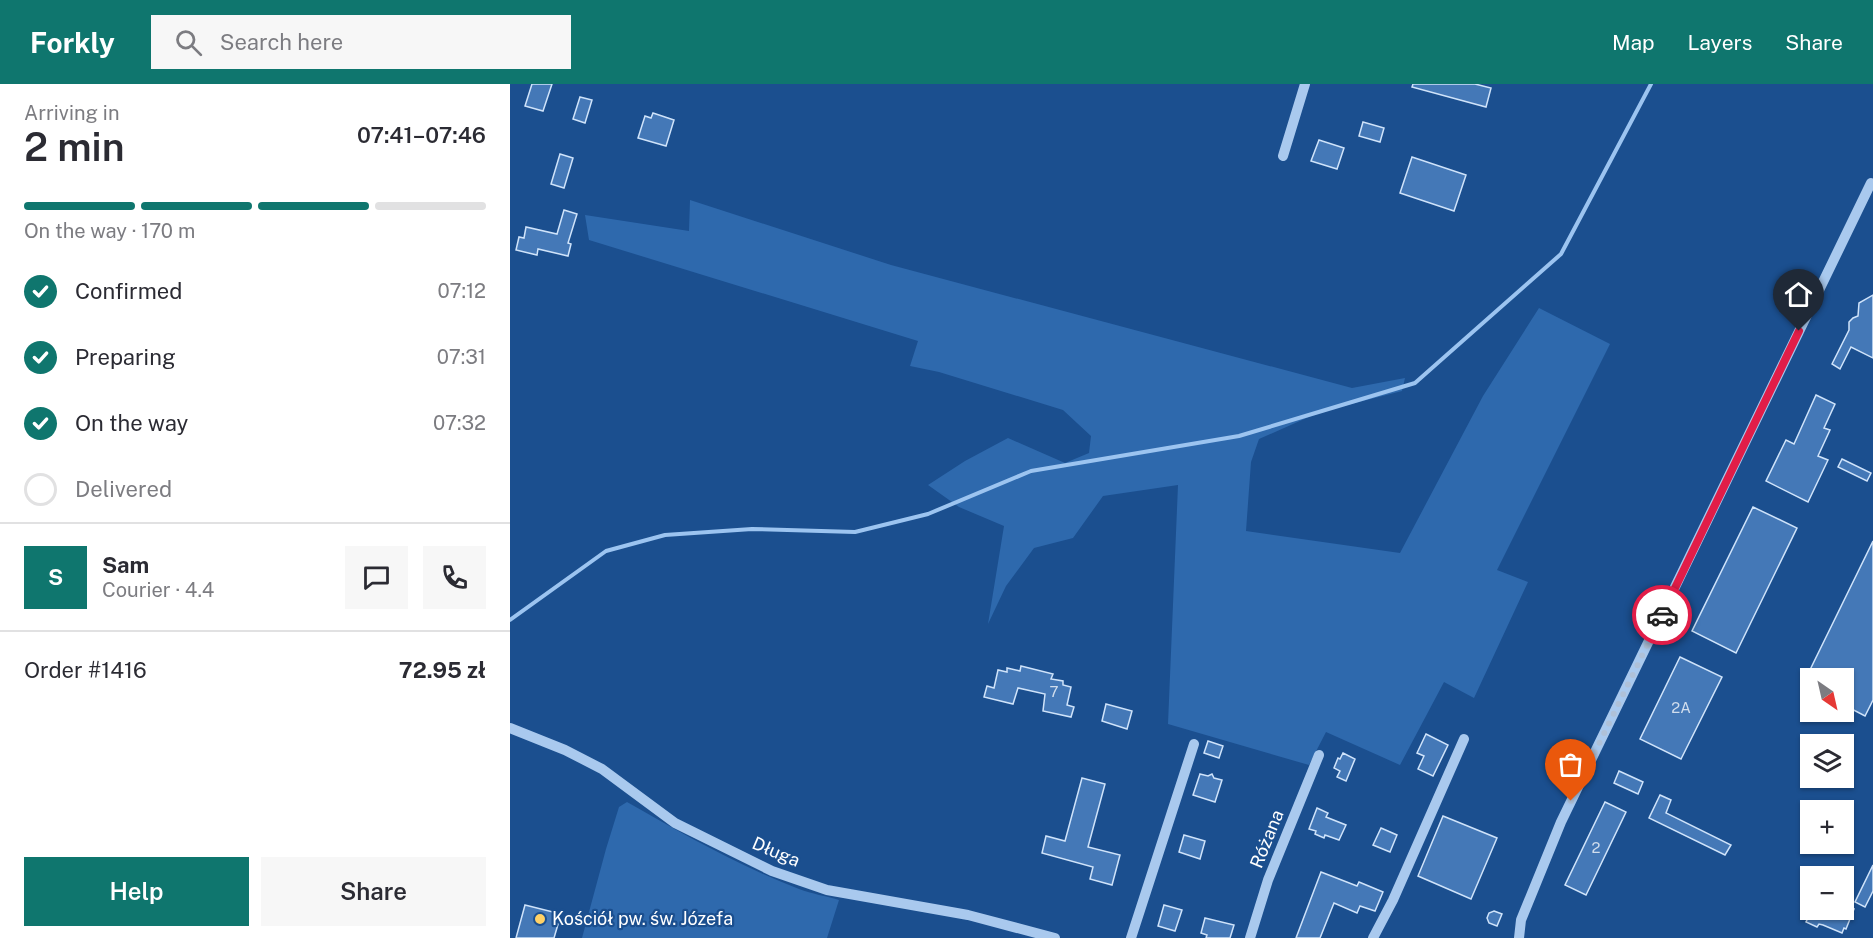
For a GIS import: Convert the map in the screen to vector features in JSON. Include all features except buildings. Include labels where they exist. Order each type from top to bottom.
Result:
[{"type":"street","points":[[1283,156],[1305,84]]},
{"type":"street","points":[[1519,938],[1521,920],[1561,822],[1871,183]]},
{"type":"street","name":"Długa","points":[[510,728],[565,750],[602,769],[675,823],[772,871],[827,890],[968,915],[1023,934],[1055,938]]},
{"type":"street","points":[[1373,938],[1393,900],[1464,739]]},
{"type":"street","points":[[1131,938],[1194,744]]},
{"type":"street","name":"Różana","points":[[1250,938],[1268,880],[1319,754]]},
{"type":"shaded area","points":[[690,200],[891,265],[1352,388],[1405,378],[1402,391],[1320,412],[1259,439],[1251,462],[1246,531],[1400,553],[1483,396],[1539,308],[1610,344],[1497,570],[1528,582],[1474,698],[1444,682],[1400,765],[1326,732],[1309,765],[1168,724],[1178,485],[1103,496],[1073,538],[1034,548],[1006,586],[988,624],[1004,526],[959,507],[928,485],[965,461],[1008,438],[1065,463],[1089,453],[1091,436],[1063,410],[939,372],[910,366],[918,341],[589,240],[585,215],[689,231]]},
{"type":"shaded area","points":[[627,802],[733,860],[804,891],[839,900],[827,938],[582,938],[619,807]]},
{"type":"waterway","points":[[510,620],[606,551],[665,535],[752,529],[855,532],[928,514],[1031,471],[1239,436],[1415,383],[1561,254],[1651,84]]},
{"type":"way so far","points":[[1571,801],[1662,615]]},
{"type":"place","name":"Kościół pw. św. Józefa","points":[[540,919]]},
{"type":"route","points":[[1662,615],[1799,331]]}]
